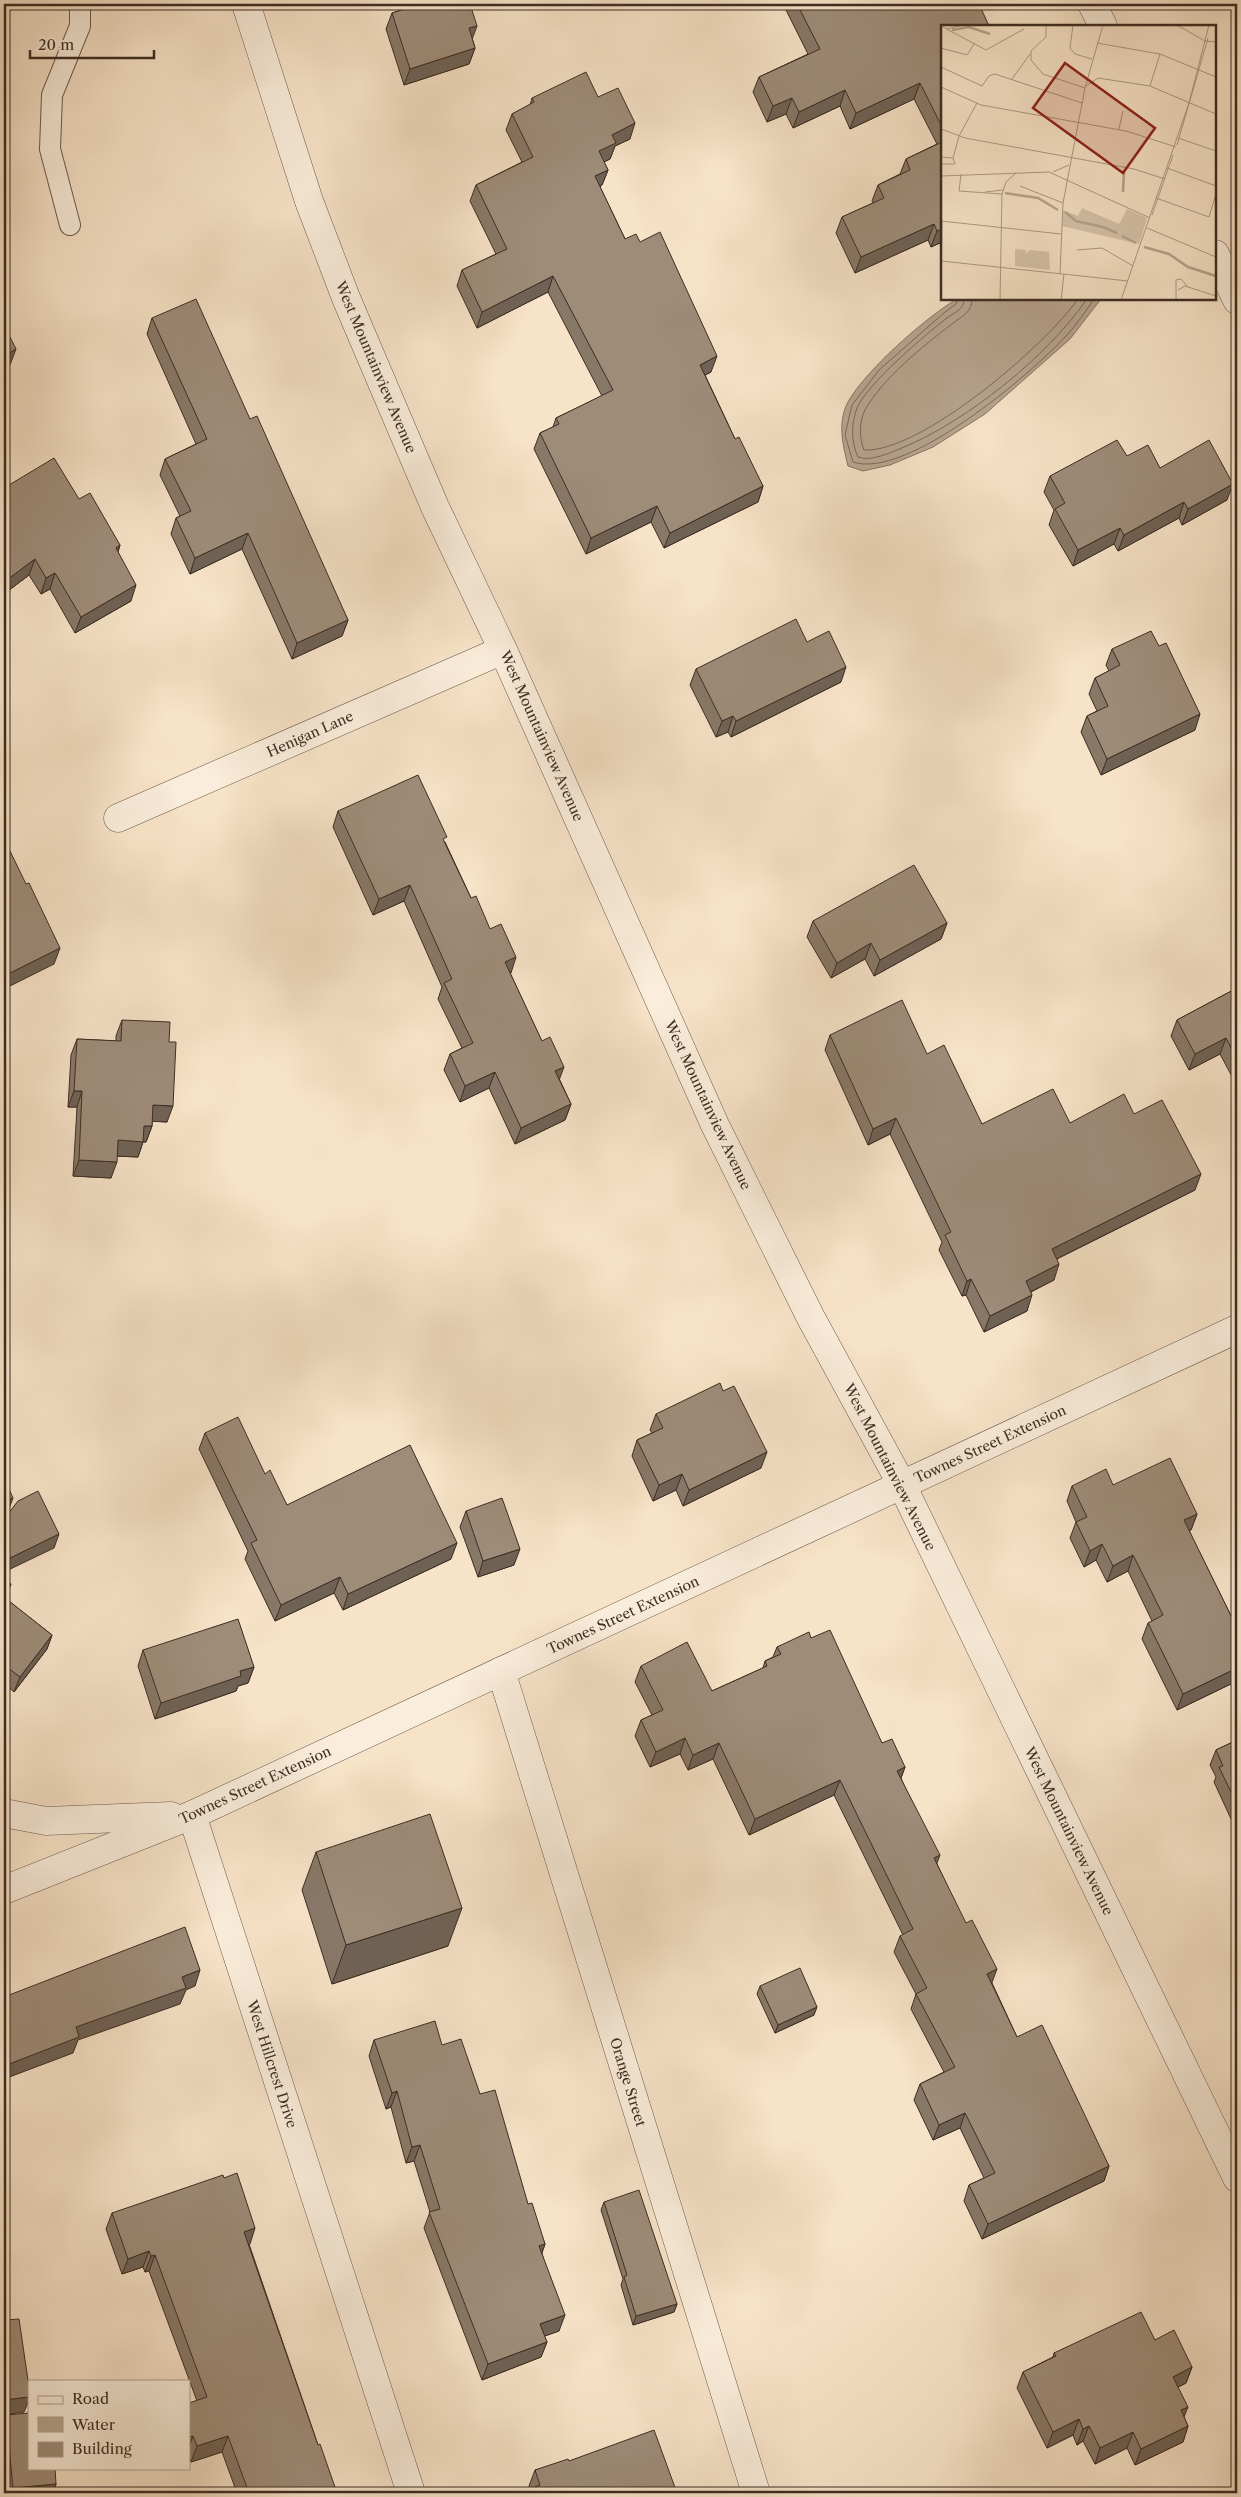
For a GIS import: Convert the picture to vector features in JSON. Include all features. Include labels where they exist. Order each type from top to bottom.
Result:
[{"type":"street","name":"West Mountainview Avenue","points":[[246,4],[309,201],[346,298],[435,507],[503,650],[715,1125],[811,1318],[902,1485],[1237,2178]]},
{"type":"street","points":[[1092,4],[1102,25]]},
{"type":"street","points":[[1216,256],[1237,300]]},
{"type":"street","name":"Henigan Lane","points":[[118,818],[503,650]]},
{"type":"street","name":"Townes Street Extension","points":[[4,1890],[192,1815],[1237,1330]]},
{"type":"street","name":"Orange Street","points":[[501,1671],[756,2493]]},
{"type":"street","points":[[4,1812],[46,1821],[192,1815]]},
{"type":"street","name":"West Hillcrest Drive","points":[[192,1815],[411,2493]]},
{"type":"lane","points":[[70,225],[50,149],[52,95],[80,26],[80,4]]},
{"type":"water","points":[[955,300],[1100,300],[1070,339],[985,414],[933,447],[890,465],[863,471],[848,466],[842,426],[848,402],[868,375],[897,346],[944,307]]},
{"type":"building","points":[[413,4],[470,4],[477,26],[469,28],[475,48],[410,69],[392,13],[414,6]]},
{"type":"building","points":[[797,4],[979,4],[989,25],[941,25],[941,125],[920,83],[856,113],[845,90],[799,112],[792,98],[773,106],[759,77],[820,49]]},
{"type":"building","points":[[586,72],[598,97],[618,88],[635,123],[612,135],[616,143],[599,151],[608,170],[595,176],[625,239],[636,234],[640,242],[660,232],[717,356],[700,365],[735,439],[739,437],[763,486],[670,533],[657,506],[591,538],[540,433],[559,424],[556,418],[613,390],[553,276],[482,312],[462,270],[507,249],[476,185],[533,157],[512,114],[534,102],[532,98]]},
{"type":"building","points":[[941,142],[941,229],[937,231],[934,224],[861,257],[842,217],[884,198],[878,185],[910,170],[906,159]]},
{"type":"building","points":[[196,299],[250,419],[257,416],[348,620],[297,643],[248,533],[195,558],[176,518],[191,511],[165,459],[207,439],[152,318]]},
{"type":"building","points":[[4,325],[16,349],[4,356]]},
{"type":"building","points":[[1117,440],[1127,456],[1148,445],[1160,468],[1209,440],[1233,484],[1188,509],[1184,502],[1124,535],[1120,528],[1078,550],[1055,509],[1065,503],[1050,476]]},
{"type":"building","points":[[54,458],[79,499],[90,493],[120,545],[116,548],[136,585],[81,617],[55,573],[46,578],[35,559],[4,582],[4,488]]},
{"type":"building","points":[[796,619],[807,642],[829,631],[846,667],[736,721],[733,716],[722,721],[696,669]]},
{"type":"building","points":[[1151,631],[1159,646],[1166,643],[1200,714],[1107,759],[1087,716],[1108,706],[1095,678],[1120,665],[1112,649]]},
{"type":"building","points":[[4,638],[8,643],[4,647]]},
{"type":"building","points":[[418,775],[447,837],[443,839],[471,898],[476,896],[490,929],[501,924],[516,957],[505,962],[542,1041],[550,1037],[564,1067],[555,1071],[571,1104],[521,1128],[495,1072],[465,1086],[450,1054],[473,1043],[444,983],[452,979],[410,885],[379,899],[338,811]]},
{"type":"building","points":[[10,851],[26,884],[29,883],[60,948],[4,976],[4,855]]},
{"type":"building","points":[[914,865],[947,923],[880,960],[871,943],[837,963],[813,921]]},
{"type":"building","points":[[1237,988],[1237,1059],[1226,1038],[1195,1054],[1177,1020]]},
{"type":"building","points":[[902,1000],[927,1054],[944,1045],[982,1124],[1053,1089],[1070,1123],[1124,1094],[1134,1114],[1162,1100],[1201,1174],[1052,1249],[1059,1264],[1026,1281],[1032,1295],[990,1316],[971,1279],[967,1281],[945,1235],[951,1232],[896,1118],[873,1129],[830,1035]]},
{"type":"building","points":[[122,1020],[170,1022],[169,1042],[176,1042],[173,1106],[153,1105],[152,1126],[144,1126],[143,1142],[118,1140],[117,1162],[79,1160],[82,1091],[74,1091],[77,1039],[121,1041]]},
{"type":"building","points":[[720,1383],[723,1391],[734,1386],[767,1452],[689,1490],[682,1474],[659,1485],[637,1440],[663,1428],[656,1414]]},
{"type":"building","points":[[238,1417],[265,1474],[270,1470],[287,1505],[410,1445],[457,1543],[348,1594],[340,1577],[281,1605],[251,1543],[257,1540],[205,1433]]},
{"type":"building","points":[[1170,1458],[1197,1514],[1184,1520],[1237,1628],[1237,1668],[1183,1694],[1148,1623],[1163,1615],[1133,1555],[1113,1566],[1102,1544],[1090,1551],[1076,1522],[1087,1517],[1072,1486],[1106,1469],[1113,1485]]},
{"type":"building","points":[[4,1478],[13,1498],[4,1502]]},
{"type":"building","points":[[38,1491],[59,1534],[4,1561],[4,1519],[18,1501]]},
{"type":"building","points":[[502,1498],[520,1549],[483,1561],[466,1511]]},
{"type":"building","points":[[4,1578],[11,1584],[4,1593]]},
{"type":"building","points":[[4,1597],[52,1635],[20,1677],[4,1665]]},
{"type":"building","points":[[238,1619],[254,1667],[240,1671],[241,1676],[161,1703],[143,1650]]},
{"type":"building","points":[[830,1630],[882,1743],[892,1739],[905,1767],[897,1771],[940,1855],[934,1858],[966,1923],[972,1920],[997,1969],[987,1974],[1017,2037],[1042,2025],[1109,2166],[988,2224],[969,2185],[995,2173],[965,2113],[939,2125],[920,2084],[955,2067],[916,1994],[927,1988],[900,1936],[913,1929],[840,1780],[755,1819],[719,1743],[693,1755],[685,1738],[656,1752],[641,1720],[663,1710],[641,1666],[687,1642],[712,1691],[767,1666],[765,1661],[781,1654],[777,1647],[809,1632],[811,1638]]},
{"type":"building","points":[[1237,1740],[1237,1805],[1219,1767],[1223,1766],[1216,1750]]},
{"type":"building","points":[[430,1814],[462,1908],[346,1945],[316,1852]]},
{"type":"building","points":[[185,1927],[200,1970],[182,1977],[186,1988],[76,2027],[79,2037],[4,2066],[4,1997]]},
{"type":"building","points":[[800,1968],[817,2007],[778,2025],[760,1986]]},
{"type":"building","points":[[435,2021],[442,2045],[461,2039],[480,2094],[495,2090],[528,2204],[532,2203],[545,2244],[539,2246],[565,2315],[540,2324],[547,2342],[488,2364],[429,2212],[440,2209],[420,2145],[412,2147],[397,2091],[392,2093],[374,2040]]},
{"type":"building","points":[[237,2173],[255,2228],[244,2232],[318,2445],[320,2444],[337,2493],[249,2493],[228,2436],[197,2446],[193,2436],[190,2437],[190,2403],[207,2397],[155,2255],[151,2256],[149,2251],[128,2259],[112,2213],[223,2175],[224,2178]]},
{"type":"building","points":[[639,2190],[677,2304],[636,2316],[624,2277],[627,2275],[604,2202]]},
{"type":"building","points":[[1141,2312],[1155,2340],[1174,2330],[1192,2367],[1173,2377],[1188,2407],[1181,2410],[1188,2426],[1141,2449],[1133,2432],[1100,2448],[1089,2426],[1083,2429],[1079,2419],[1053,2432],[1023,2372],[1056,2356],[1054,2353]]},
{"type":"building","points":[[19,2319],[28,2380],[28,2397],[4,2400],[4,2320]]},
{"type":"building","points":[[28,2413],[28,2470],[55,2470],[56,2484],[13,2488],[6,2415]]},
{"type":"building","points":[[654,2430],[677,2493],[537,2493],[535,2487],[540,2485],[535,2470],[568,2459],[569,2461]]}]
